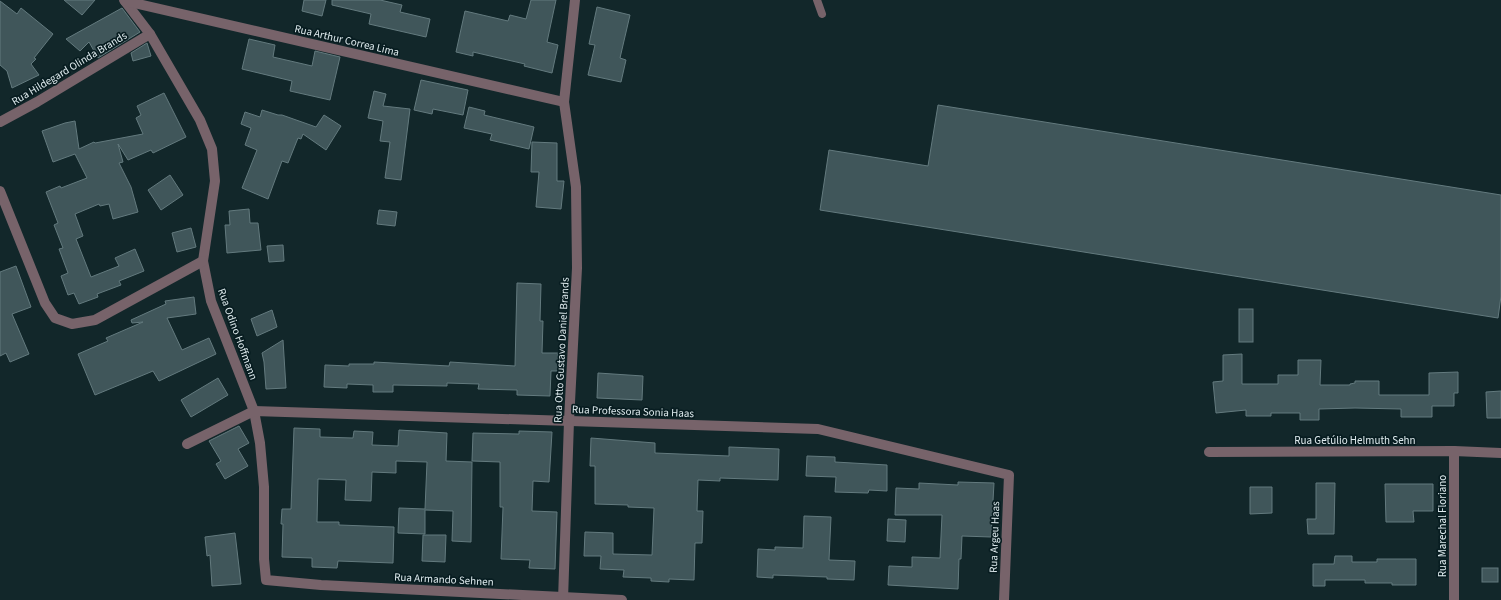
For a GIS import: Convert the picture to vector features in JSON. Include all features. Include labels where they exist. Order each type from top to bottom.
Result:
[{"type":"street","name":"Rua Otto Gustavo Daniel Brands","points":[[563,599],[569,421],[577,268],[576,187],[564,102],[575,0]]},
{"type":"street","name":"Rua Arthur Correa Lima","points":[[125,1],[564,102]]},
{"type":"street","name":"Rua Odino Hoffmann","points":[[125,1],[150,34],[200,120],[212,149],[215,181],[203,262],[211,301],[254,411],[260,443],[264,487],[264,559],[266,580]]},
{"type":"street","name":"Rua Hildegard Olinda Brands","points":[[0,122],[37,102],[150,34]]},
{"type":"street","points":[[0,191],[45,303],[55,318],[72,324],[96,320],[203,262]]},
{"type":"street","name":"Rua Professora Sonia Haas","points":[[187,444],[254,411],[818,429],[1009,475]]},
{"type":"street","name":"Rua Getúlio Helmuth Sehn","points":[[1209,452],[1454,451],[1501,453]]},
{"type":"street","name":"Rua Marechal Floriano","points":[[1454,451],[1454,600]]},
{"type":"street","name":"Rua Argeu Haas","points":[[1004,600],[1009,475]]},
{"type":"street","name":"Rua Armando Sehnen","points":[[266,580],[321,585],[563,599],[622,600]]},
{"type":"lane","points":[[817,0],[822,14]]},
{"type":"building","points":[[64,0],[95,0],[82,15]]},
{"type":"building","points":[[304,0],[326,0],[322,16],[302,11]]},
{"type":"building","points":[[332,0],[380,0],[402,5],[400,12],[430,19],[426,37],[369,24],[371,14],[332,5]]},
{"type":"building","points":[[531,0],[556,0],[547,42],[558,45],[552,73],[524,66],[525,64],[473,52],[473,56],[456,52],[465,11],[508,21],[510,15],[526,19]]},
{"type":"building","points":[[0,1],[17,14],[21,8],[53,34],[31,64],[39,75],[12,88],[7,71],[0,65]]},
{"type":"building","points":[[597,7],[630,15],[620,58],[626,60],[621,82],[588,75],[595,45],[589,44]]},
{"type":"building","points":[[122,8],[140,32],[98,58],[89,42],[80,51],[66,39]]},
{"type":"building","points":[[249,39],[275,45],[273,57],[312,66],[315,51],[340,57],[330,100],[290,91],[292,81],[242,69]]},
{"type":"building","points":[[147,43],[151,56],[133,61],[131,53]]},
{"type":"building","points":[[421,80],[468,90],[463,115],[433,109],[432,114],[414,110]]},
{"type":"building","points":[[374,91],[386,94],[383,106],[410,109],[401,180],[385,178],[390,142],[380,141],[383,121],[368,118]]},
{"type":"building","points":[[164,93],[186,137],[153,153],[151,150],[128,160],[118,144],[123,162],[119,163],[131,187],[138,212],[113,219],[109,204],[100,206],[99,204],[75,214],[83,236],[76,239],[91,277],[119,266],[115,258],[135,249],[144,271],[119,281],[121,285],[97,294],[98,297],[79,304],[74,293],[68,295],[61,276],[68,273],[59,249],[63,248],[54,225],[58,223],[46,192],[87,178],[75,154],[53,162],[42,131],[75,121],[79,149],[94,142],[143,134],[136,118],[141,115],[137,106]]},
{"type":"building","points":[[938,105],[1501,195],[1501,296],[1498,318],[820,210],[829,150],[928,166]]},
{"type":"building","points":[[469,107],[485,111],[484,115],[534,127],[529,149],[490,140],[492,134],[464,128]]},
{"type":"building","points":[[262,110],[282,115],[316,127],[324,115],[341,126],[326,150],[303,134],[301,139],[298,138],[288,163],[282,161],[268,199],[242,188],[257,150],[245,145],[251,128],[241,124],[245,112],[260,117]]},
{"type":"building","points":[[532,142],[557,143],[557,181],[564,181],[561,209],[536,207],[539,172],[531,172]]},
{"type":"building","points":[[170,175],[183,195],[161,210],[148,190]]},
{"type":"building","points":[[249,209],[250,223],[258,223],[261,250],[227,253],[225,225],[230,225],[229,211]]},
{"type":"building","points":[[379,210],[397,212],[395,226],[377,224]]},
{"type":"building","points":[[191,228],[196,247],[177,252],[172,233]]},
{"type":"building","points":[[283,245],[284,261],[269,262],[267,246]]},
{"type":"building","points":[[16,266],[31,307],[12,314],[29,354],[10,362],[6,353],[0,356],[0,272]]},
{"type":"building","points":[[517,283],[541,284],[540,321],[543,321],[542,353],[558,353],[558,371],[551,371],[550,396],[517,395],[517,390],[478,389],[479,384],[447,383],[447,386],[393,385],[393,392],[373,392],[373,385],[347,384],[347,388],[324,387],[325,365],[349,366],[349,364],[374,364],[374,362],[449,366],[450,362],[515,366]]},
{"type":"building","points":[[194,297],[196,314],[167,318],[182,350],[209,338],[216,354],[159,381],[153,371],[95,395],[78,354],[108,341],[106,338],[143,322],[132,323],[131,320],[166,304],[165,301]]},
{"type":"building","points":[[1239,309],[1253,309],[1253,342],[1239,342]]},
{"type":"building","points":[[272,310],[277,327],[257,336],[251,319]]},
{"type":"building","points":[[283,340],[286,388],[266,389],[262,353]]},
{"type":"building","points":[[1242,354],[1242,384],[1278,384],[1278,375],[1298,375],[1298,360],[1321,360],[1320,385],[1350,385],[1355,383],[1355,381],[1379,381],[1379,395],[1429,395],[1429,373],[1458,372],[1458,393],[1454,393],[1454,406],[1432,406],[1432,417],[1401,417],[1401,409],[1355,408],[1319,409],[1319,420],[1300,420],[1300,413],[1271,413],[1271,416],[1246,416],[1246,410],[1216,413],[1213,382],[1223,381],[1223,355]]},
{"type":"building","points":[[598,373],[643,376],[642,400],[597,398]]},
{"type":"building","points":[[218,378],[228,395],[191,417],[181,400]]},
{"type":"building","points":[[1501,391],[1501,418],[1487,418],[1486,392]]},
{"type":"building","points":[[239,426],[249,443],[238,449],[248,466],[225,479],[216,464],[221,461],[209,441]]},
{"type":"building","points":[[294,428],[320,429],[320,437],[353,438],[354,431],[373,432],[372,445],[398,446],[399,430],[447,433],[446,461],[472,462],[471,542],[452,541],[453,511],[425,510],[425,534],[398,533],[399,508],[425,509],[427,462],[396,461],[396,473],[372,472],[371,501],[345,500],[346,480],[318,479],[317,522],[339,522],[339,525],[394,527],[393,563],[338,561],[337,568],[312,567],[312,558],[282,557],[282,509],[291,509]]},
{"type":"building","points":[[519,431],[552,432],[549,482],[533,481],[532,511],[557,512],[555,569],[529,568],[530,560],[501,559],[503,507],[500,507],[500,462],[472,461],[473,433],[519,434]]},
{"type":"building","points":[[591,438],[655,443],[655,453],[729,456],[729,447],[779,449],[778,480],[720,478],[720,481],[698,480],[697,511],[703,511],[702,543],[695,543],[694,580],[669,579],[669,582],[651,581],[651,578],[623,577],[624,570],[600,569],[601,556],[584,556],[585,532],[613,533],[613,554],[652,555],[654,508],[628,507],[628,505],[595,504],[595,466],[590,466]]},
{"type":"building","points":[[807,456],[835,457],[835,462],[887,465],[887,491],[869,490],[868,493],[835,492],[836,477],[806,476]]},
{"type":"building","points":[[958,482],[994,483],[991,537],[962,536],[961,559],[959,559],[958,589],[888,585],[889,566],[912,567],[912,557],[940,558],[942,515],[895,515],[896,488],[919,489],[919,483],[958,485]]},
{"type":"building","points":[[1316,483],[1335,483],[1334,534],[1308,534],[1307,519],[1316,519]]},
{"type":"building","points":[[1385,484],[1433,484],[1433,511],[1413,511],[1414,522],[1386,522]]},
{"type":"building","points":[[1250,487],[1272,487],[1272,513],[1250,514]]},
{"type":"building","points":[[804,516],[831,517],[829,560],[855,561],[854,580],[827,579],[827,577],[773,575],[773,578],[757,577],[758,549],[775,550],[775,547],[803,548]]},
{"type":"building","points":[[888,519],[906,520],[905,542],[887,541]]},
{"type":"building","points":[[235,533],[241,584],[212,586],[210,555],[207,556],[205,537]]},
{"type":"building","points":[[423,535],[446,535],[445,562],[422,561]]},
{"type":"building","points":[[1335,556],[1352,556],[1352,562],[1377,562],[1377,559],[1416,559],[1416,585],[1365,583],[1365,580],[1325,580],[1325,586],[1313,586],[1313,564],[1334,564]]},
{"type":"building","points":[[1482,568],[1498,568],[1498,582],[1482,582]]}]
